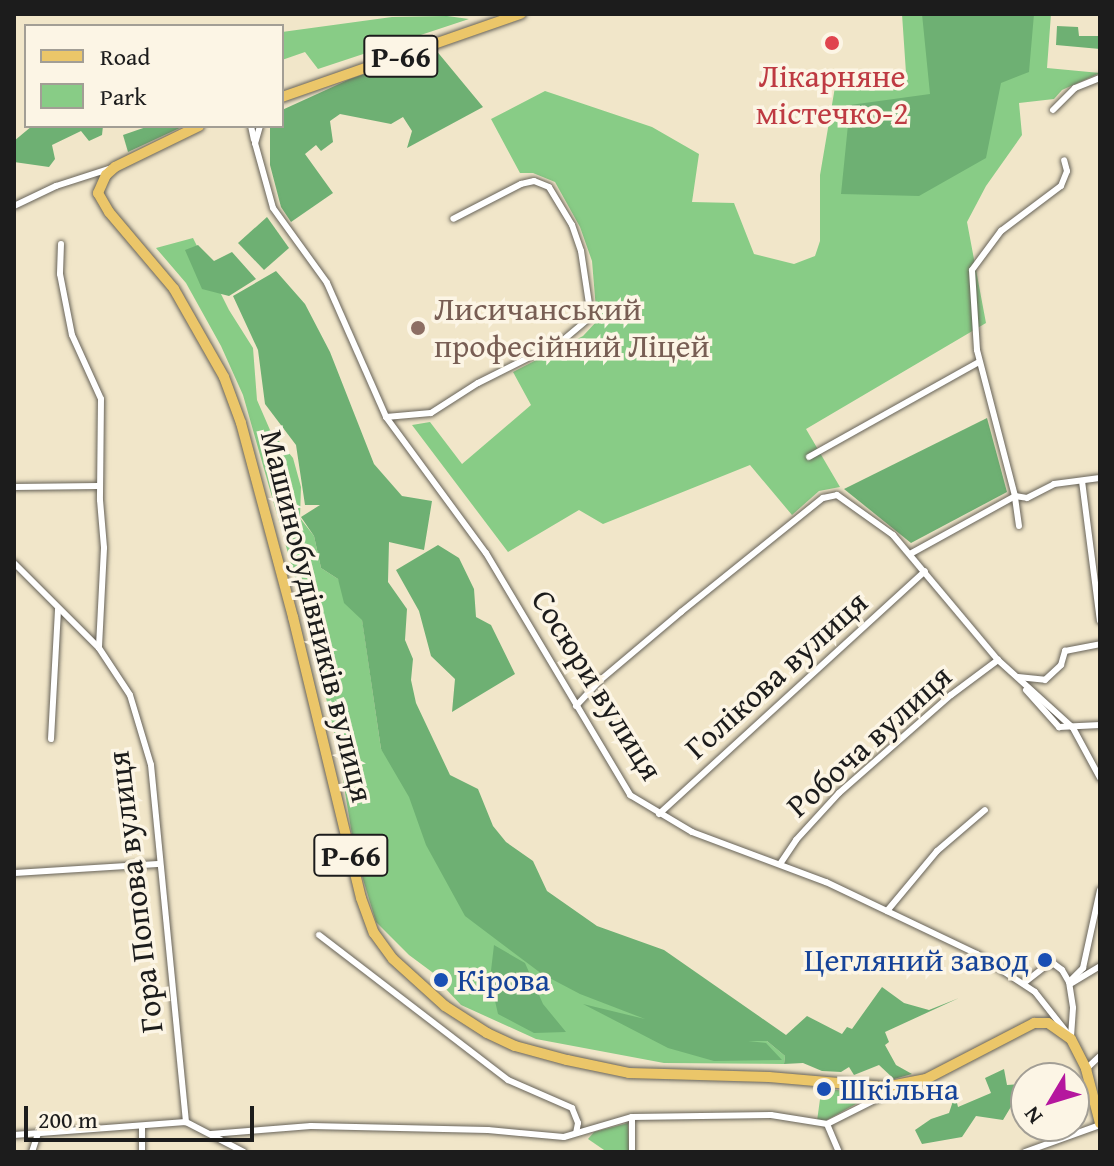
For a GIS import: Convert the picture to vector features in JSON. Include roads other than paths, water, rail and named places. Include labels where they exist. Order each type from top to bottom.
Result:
[{"type":"main road","name":"Р-66","points":[[284,96],[521,14]]},
{"type":"main road","points":[[115,167],[195,128]]},
{"type":"main road","name":"Машинобудівників вулиця","points":[[115,167],[100,184],[101,203],[174,289],[198,326],[224,377],[241,423],[293,617],[361,898],[374,933],[393,959],[445,1006],[487,1033],[515,1046],[597,1068],[629,1073],[822,1080],[885,1087],[926,1079],[1034,1023],[1059,1027],[1071,1039]]},
{"type":"main road","name":"Сосюри вулиця","points":[[1071,1039],[1082,1062]]},
{"type":"main road","name":"Сосюри вулиця","points":[[1090,1085],[1100,1124]]},
{"type":"street","points":[[1053,110],[1075,88],[1100,78]]},
{"type":"street","name":"Сосюри вулиця","points":[[251,128],[273,208],[327,283],[386,417],[486,553],[630,795],[692,832],[780,864],[977,954],[1024,983],[1047,1005],[1071,1039]]},
{"type":"street","points":[[255,143],[259,128]]},
{"type":"street","points":[[1019,526],[1015,496],[979,362],[972,270],[1001,231],[1061,186],[1067,171],[1064,160]]},
{"type":"street","points":[[14,206],[56,186],[115,167]]},
{"type":"street","points":[[386,417],[431,413],[478,383],[562,341],[591,317],[581,251],[572,225],[549,187],[534,181],[521,184],[453,219]]},
{"type":"street","points":[[61,244],[60,274],[72,335],[101,399],[99,486],[104,548],[99,648]]},
{"type":"street","points":[[809,457],[979,362]]},
{"type":"street","points":[[910,554],[1015,496],[1027,498],[1054,484],[1100,478]]},
{"type":"street","points":[[1082,481],[1100,621]]},
{"type":"street","points":[[14,487],[99,486]]},
{"type":"street","points":[[576,706],[610,672],[823,498],[837,495],[893,535],[998,660],[1073,728],[1100,778]]},
{"type":"street","name":"Гора Попова вулиця","points":[[14,563],[99,648],[130,695],[151,765],[186,1122]]},
{"type":"street","name":"Голікова вулиця","points":[[659,814],[925,571]]},
{"type":"street","points":[[51,739],[58,609]]},
{"type":"street","points":[[1017,677],[1045,680],[1061,665],[1065,651],[1100,644]]},
{"type":"street","name":"Робоча вулиця","points":[[780,864],[796,840],[839,793],[951,695],[998,660]]},
{"type":"street","points":[[1073,728],[1100,725]]},
{"type":"street","points":[[887,911],[937,851],[985,810]]},
{"type":"street","points":[[14,873],[159,864]]},
{"type":"street","points":[[1070,984],[1083,968],[1100,890]]},
{"type":"street","points":[[319,935],[508,1080],[572,1108],[578,1123],[576,1133]]},
{"type":"street","points":[[1024,983],[1041,968],[1054,964],[1070,984],[1073,1008],[1071,1039]]},
{"type":"street","points":[[1070,984],[1100,966]]},
{"type":"street","points":[[211,1134],[311,1126],[488,1130],[564,1137],[632,1117],[771,1115],[827,1124],[904,1085]]},
{"type":"street","points":[[632,1117],[632,1152]]},
{"type":"street","points":[[14,1135],[186,1122],[244,1152]]},
{"type":"street","points":[[827,1124],[839,1152]]},
{"type":"street","points":[[1025,1152],[1100,1124]]},
{"type":"street","points":[[142,1126],[142,1152]]},
{"type":"street","points":[[32,1152],[38,1134]]},
{"type":"place","name":"Лікарняне містечко-2","points":[[832,43]]},
{"type":"place","name":"Лисичанський професійний Ліцей","points":[[418,328]]},
{"type":"place","name":"Цегляний завод","points":[[1045,960]]},
{"type":"place","name":"Кірова","points":[[441,980]]},
{"type":"place","name":"Шкільна","points":[[824,1089]]}]
